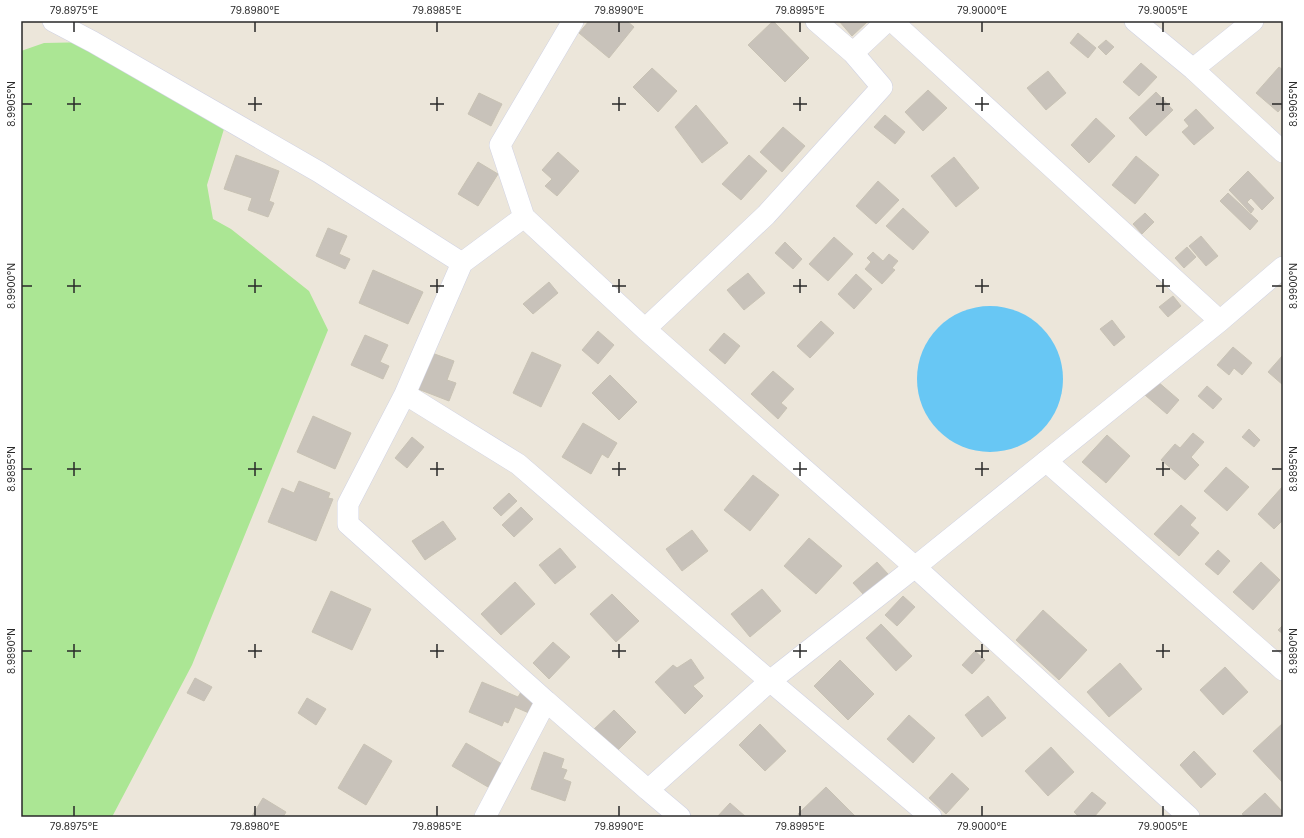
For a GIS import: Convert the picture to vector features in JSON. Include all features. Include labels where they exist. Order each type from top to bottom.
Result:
[{"type":"street","points":[[53,21],[100,46],[319,172],[462,263]]},
{"type":"street","points":[[573,21],[500,145],[524,217],[645,329],[915,567],[1189,817]]},
{"type":"street","points":[[645,329],[766,215],[882,87],[853,53],[816,21]]},
{"type":"street","points":[[853,53],[888,21]]},
{"type":"street","points":[[892,21],[1220,321]]},
{"type":"street","points":[[1134,21],[1193,69],[1283,152]]},
{"type":"street","points":[[1193,69],[1253,21]]},
{"type":"street","points":[[524,217],[462,263],[405,394],[348,504],[348,524],[546,701],[680,817]]},
{"type":"street","points":[[648,790],[770,681],[915,567],[1220,321],[1283,267]]},
{"type":"street","points":[[405,394],[518,464],[930,817]]},
{"type":"street","points":[[1046,461],[1283,670]]},
{"type":"street","points":[[485,817],[546,701]]},
{"type":"green space","points":[[93,42],[227,119],[207,185],[213,219],[231,229],[309,291],[328,330],[192,665],[112,817],[21,817],[21,51],[44,43]]},
{"type":"water","points":[[990,306],[1011,309],[1018,312],[1030,318],[1046,333],[1051,339],[1060,358],[1063,379],[1060,400],[1057,407],[1051,419],[1036,435],[1030,440],[1011,449],[990,452],[969,449],[962,446],[950,440],[934,425],[929,419],[920,400],[917,379],[920,358],[923,351],[929,339],[944,323],[950,318],[969,309]]},
{"type":"building","points":[[589,21],[627,21],[634,27],[609,58],[579,33]]},
{"type":"building","points":[[773,21],[809,58],[785,82],[748,45]]},
{"type":"building","points":[[839,21],[866,21],[867,22],[852,36]]},
{"type":"building","points":[[1078,33],[1096,48],[1088,58],[1070,43]]},
{"type":"building","points":[[1106,40],[1114,47],[1106,55],[1098,47]]},
{"type":"building","points":[[1141,63],[1157,77],[1139,96],[1123,82]]},
{"type":"building","points":[[1279,67],[1283,70],[1283,106],[1278,112],[1256,93]]},
{"type":"building","points":[[652,68],[677,91],[658,112],[633,87]]},
{"type":"building","points":[[1048,71],[1066,93],[1046,110],[1027,88]]},
{"type":"building","points":[[928,90],[947,108],[923,131],[905,112]]},
{"type":"building","points":[[1156,92],[1173,110],[1146,136],[1129,118]]},
{"type":"building","points":[[479,93],[502,104],[491,126],[468,114]]},
{"type":"building","points":[[696,105],[728,143],[702,163],[675,127]]},
{"type":"building","points":[[1196,109],[1214,128],[1194,145],[1182,132],[1189,126],[1184,120]]},
{"type":"building","points":[[885,115],[905,132],[895,144],[874,127]]},
{"type":"building","points":[[1096,118],[1115,136],[1089,163],[1071,145]]},
{"type":"building","points":[[783,127],[805,146],[782,172],[760,152]]},
{"type":"building","points":[[558,152],[579,171],[557,196],[545,186],[552,179],[542,170]]},
{"type":"building","points":[[236,155],[279,171],[269,201],[274,203],[268,217],[248,210],[252,198],[224,189]]},
{"type":"building","points":[[749,155],[767,171],[741,200],[722,184]]},
{"type":"building","points":[[1136,156],[1159,175],[1135,204],[1112,185]]},
{"type":"building","points":[[954,157],[979,188],[956,207],[931,176]]},
{"type":"building","points":[[478,162],[498,174],[478,206],[458,194]]},
{"type":"building","points":[[1248,171],[1274,198],[1262,210],[1251,198],[1247,202],[1254,209],[1251,213],[1229,190]]},
{"type":"building","points":[[878,181],[899,200],[876,224],[856,206]]},
{"type":"building","points":[[1228,193],[1258,221],[1250,230],[1220,201]]},
{"type":"building","points":[[903,208],[929,232],[913,250],[886,226]]},
{"type":"building","points":[[1145,213],[1154,222],[1142,234],[1133,224]]},
{"type":"building","points":[[328,228],[347,236],[339,254],[350,259],[345,269],[316,256]]},
{"type":"building","points":[[1201,236],[1218,256],[1206,266],[1189,246]]},
{"type":"building","points":[[834,237],[853,254],[828,281],[809,264]]},
{"type":"building","points":[[785,242],[802,259],[793,269],[775,253]]},
{"type":"building","points":[[1187,247],[1196,257],[1184,268],[1175,258]]},
{"type":"building","points":[[873,252],[883,261],[889,254],[898,261],[892,268],[895,270],[882,284],[865,269],[871,262],[867,258]]},
{"type":"building","points":[[373,270],[423,292],[408,324],[359,303]]},
{"type":"building","points":[[748,273],[765,293],[744,310],[727,290]]},
{"type":"building","points":[[856,274],[872,289],[854,309],[838,294]]},
{"type":"building","points":[[549,282],[558,293],[533,314],[523,304]]},
{"type":"building","points":[[1173,296],[1181,306],[1168,317],[1159,307]]},
{"type":"building","points":[[1112,320],[1125,337],[1114,346],[1100,329]]},
{"type":"building","points":[[821,321],[834,333],[810,358],[797,346]]},
{"type":"building","points":[[598,331],[614,345],[598,364],[582,350]]},
{"type":"building","points":[[724,333],[740,346],[725,364],[709,350]]},
{"type":"building","points":[[365,335],[388,345],[380,362],[389,366],[383,379],[351,365]]},
{"type":"building","points":[[1233,347],[1252,363],[1242,375],[1234,368],[1229,375],[1217,365]]},
{"type":"building","points":[[429,352],[454,361],[447,380],[456,383],[449,401],[418,389]]},
{"type":"building","points":[[532,352],[561,365],[541,407],[513,393]]},
{"type":"building","points":[[1283,355],[1283,385],[1268,372]]},
{"type":"building","points":[[773,371],[794,389],[781,403],[787,408],[778,419],[751,394]]},
{"type":"building","points":[[610,375],[637,402],[619,420],[592,393]]},
{"type":"building","points":[[1157,381],[1179,400],[1167,414],[1145,395]]},
{"type":"building","points":[[1207,386],[1222,399],[1213,409],[1198,396]]},
{"type":"building","points":[[313,416],[351,433],[335,469],[297,452]]},
{"type":"building","points":[[583,423],[617,443],[608,458],[602,454],[591,474],[562,457]]},
{"type":"building","points":[[1249,429],[1260,440],[1254,447],[1242,437]]},
{"type":"building","points":[[1193,433],[1204,442],[1191,457],[1199,465],[1185,480],[1161,460],[1175,444],[1180,448]]},
{"type":"building","points":[[1107,435],[1130,456],[1106,483],[1082,462]]},
{"type":"building","points":[[412,437],[424,447],[407,468],[395,458]]},
{"type":"building","points":[[1226,467],[1249,487],[1227,511],[1204,491]]},
{"type":"building","points":[[753,475],[779,495],[750,531],[724,510]]},
{"type":"building","points":[[299,481],[330,493],[328,498],[333,499],[316,541],[268,522],[282,488],[294,493]]},
{"type":"building","points":[[1283,486],[1283,520],[1274,529],[1258,514]]},
{"type":"building","points":[[509,493],[517,501],[501,516],[493,508]]},
{"type":"building","points":[[1181,505],[1196,518],[1190,525],[1199,533],[1179,556],[1154,534]]},
{"type":"building","points":[[521,507],[533,519],[514,537],[502,525]]},
{"type":"building","points":[[443,521],[456,539],[425,560],[412,541]]},
{"type":"building","points":[[692,530],[708,551],[682,571],[666,549]]},
{"type":"building","points":[[809,538],[842,566],[816,594],[784,566]]},
{"type":"building","points":[[560,548],[576,567],[555,584],[539,565]]},
{"type":"building","points":[[1218,550],[1230,561],[1218,575],[1205,564]]},
{"type":"building","points":[[877,562],[888,574],[864,595],[853,583]]},
{"type":"building","points":[[1261,562],[1280,580],[1253,610],[1233,592]]},
{"type":"building","points":[[515,582],[535,604],[501,635],[481,614]]},
{"type":"building","points":[[762,589],[781,611],[750,637],[731,614]]},
{"type":"building","points":[[331,591],[371,609],[352,650],[312,632]]},
{"type":"building","points":[[612,594],[639,621],[616,642],[590,614]]},
{"type":"building","points":[[903,596],[915,607],[897,626],[885,615]]},
{"type":"building","points":[[1043,610],[1087,650],[1059,680],[1016,640]]},
{"type":"building","points":[[881,624],[912,656],[896,671],[866,638]]},
{"type":"building","points":[[1283,625],[1283,634],[1278,630]]},
{"type":"building","points":[[553,642],[570,657],[549,679],[533,663]]},
{"type":"building","points":[[975,651],[985,660],[972,674],[962,665]]},
{"type":"building","points":[[691,659],[704,678],[693,686],[703,696],[685,714],[655,682],[673,665],[677,668]]},
{"type":"building","points":[[840,660],[874,694],[848,720],[814,686]]},
{"type":"building","points":[[1120,663],[1142,689],[1109,717],[1087,692]]},
{"type":"building","points":[[1225,667],[1248,692],[1223,715],[1200,690]]},
{"type":"building","points":[[195,678],[212,687],[204,701],[187,693]]},
{"type":"building","points":[[482,682],[518,697],[521,692],[536,698],[529,713],[515,707],[508,723],[504,721],[502,726],[469,712]]},
{"type":"building","points":[[988,696],[1006,718],[982,737],[965,715]]},
{"type":"building","points":[[307,698],[326,709],[316,725],[298,713]]},
{"type":"building","points":[[614,710],[636,732],[614,754],[592,731]]},
{"type":"building","points":[[909,715],[935,738],[913,763],[887,739]]},
{"type":"building","points":[[1283,723],[1283,783],[1253,751]]},
{"type":"building","points":[[760,724],[786,751],[765,771],[739,745]]},
{"type":"building","points":[[466,743],[502,764],[488,787],[452,766]]},
{"type":"building","points":[[364,744],[392,761],[366,805],[338,788]]},
{"type":"building","points":[[1051,747],[1074,772],[1048,796],[1025,771]]},
{"type":"building","points":[[1194,751],[1216,774],[1201,788],[1180,765]]},
{"type":"building","points":[[544,752],[564,759],[561,768],[567,770],[563,779],[571,782],[565,801],[531,789]]},
{"type":"building","points":[[952,773],[969,789],[946,814],[929,798]]},
{"type":"building","points":[[826,787],[855,816],[854,817],[800,817],[798,814]]},
{"type":"building","points":[[1092,792],[1106,803],[1094,817],[1079,817],[1074,812]]},
{"type":"building","points":[[1265,793],[1283,812],[1278,817],[1245,817],[1242,814]]},
{"type":"building","points":[[263,798],[286,812],[283,817],[252,816]]},
{"type":"building","points":[[730,803],[746,817],[717,817]]}]
